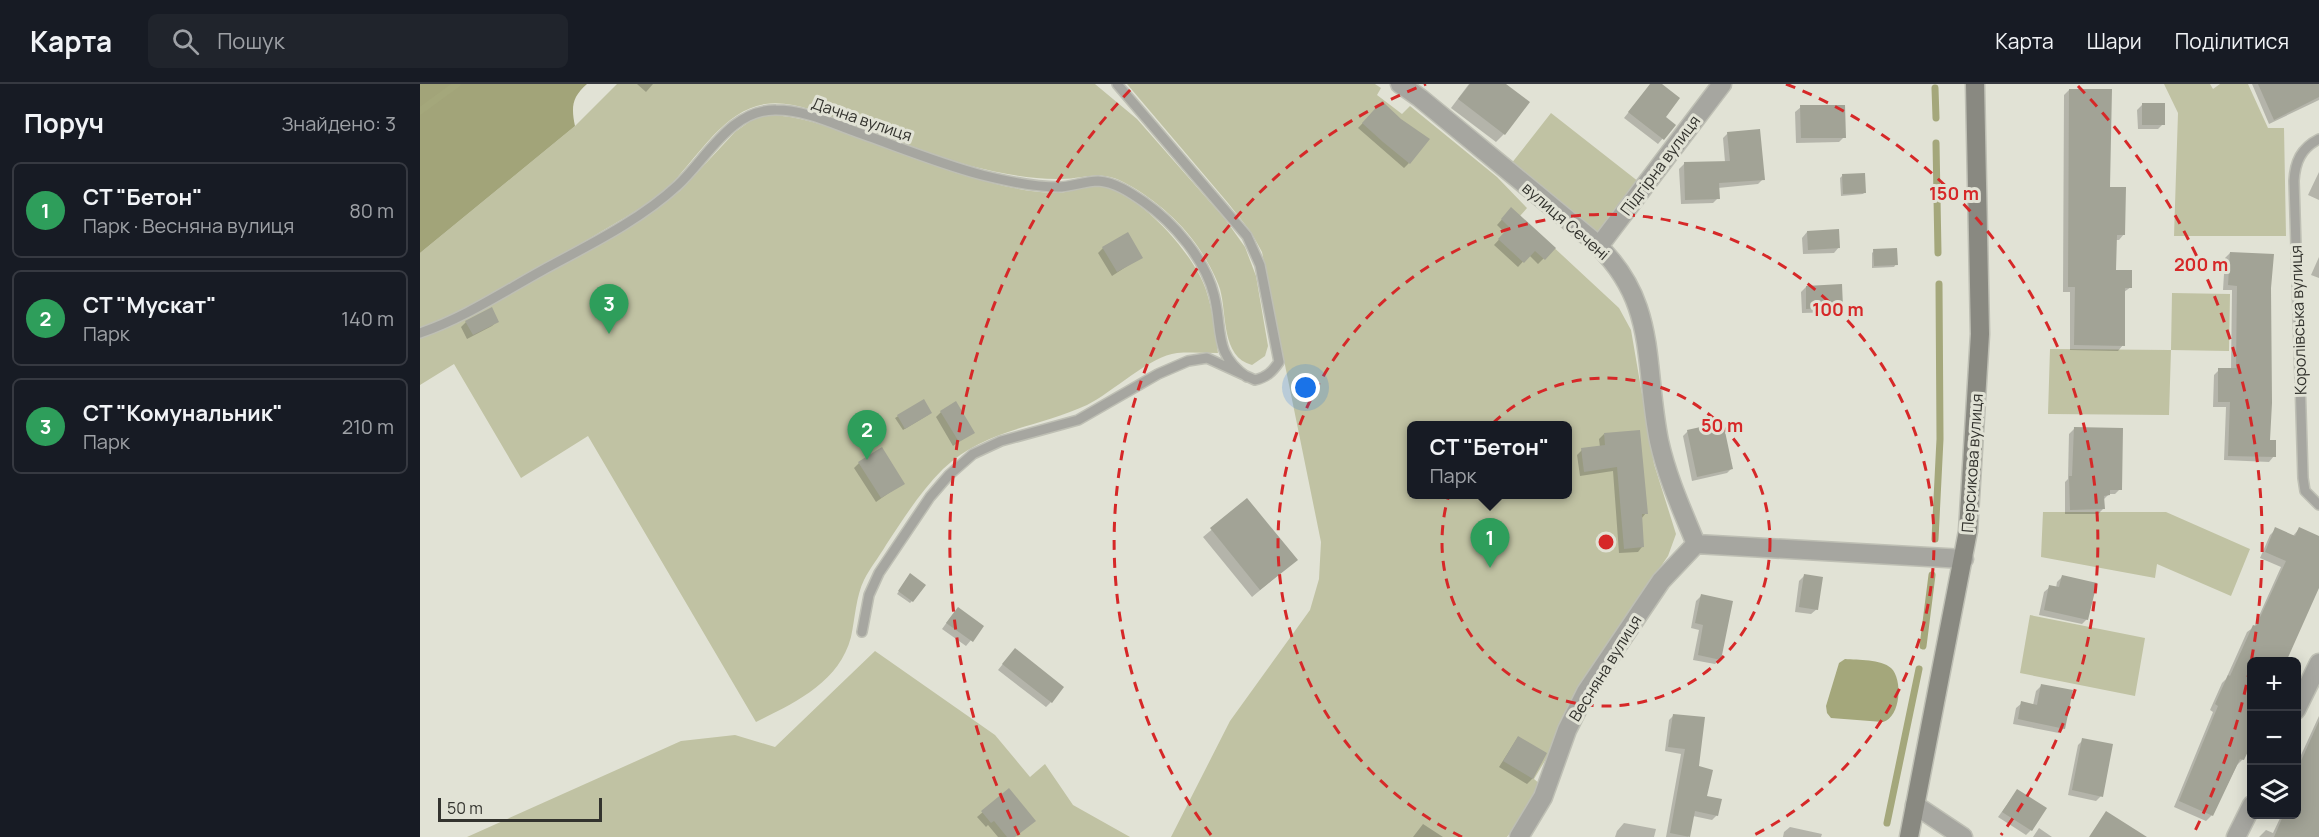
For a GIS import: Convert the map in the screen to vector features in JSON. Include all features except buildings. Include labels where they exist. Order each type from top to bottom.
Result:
[{"type":"main road","name":"Персикова вулиця","points":[[1908,837],[1964,559],[1970,502],[1980,334],[1975,84]]},
{"type":"street","name":"вулиця Сечені","points":[[1400,84],[1425,91],[1599,246],[1620,270],[1642,315],[1663,458],[1696,544]]},
{"type":"street","name":"Підгірна вулиця","points":[[1599,246],[1722,84]]},
{"type":"street","points":[[1696,544],[1964,559]]},
{"type":"street","name":"Весняна вулиця","points":[[1519,837],[1543,797],[1567,730],[1586,692],[1661,581],[1696,544]]},
{"type":"street","points":[[2301,700],[2319,663]]},
{"type":"street","points":[[1915,805],[1963,837]]},
{"type":"street","points":[[2236,837],[2247,815]]},
{"type":"lane","points":[[862,632],[869,595],[879,573],[930,497],[949,475],[973,454],[1001,441],[1078,420],[1158,374],[1188,361],[1207,358],[1256,380],[1272,372],[1279,362],[1257,255],[1248,236],[1117,84]]},
{"type":"lane","name":"Дачна вулиця","points":[[420,333],[453,320],[497,298],[618,228],[659,201],[679,184],[732,127],[764,110],[778,110],[824,120],[981,175],[1027,185],[1058,187],[1098,181],[1114,184],[1131,193],[1165,220],[1196,256],[1214,294],[1223,350],[1227,361],[1246,377]]},
{"type":"lane","name":"Королівська вулиця","points":[[2319,139],[2306,147],[2300,156],[2295,168],[2294,182],[2303,478],[2305,491],[2319,505]]},
{"type":"shaded area","points":[[420,84],[587,84],[578,93],[574,103],[575,126],[420,253]]},
{"type":"shaded area","points":[[617,84],[1095,84],[1137,119],[1225,219],[1245,247],[1256,276],[1268,346],[1265,356],[1252,365],[1235,353],[1227,333],[1220,289],[1195,242],[1169,214],[1127,184],[1117,179],[1100,176],[1046,179],[982,169],[939,156],[816,111],[775,103],[751,108],[725,124],[673,182],[634,212],[508,286],[465,309],[420,328],[420,253],[575,126]]},
{"type":"shaded area","points":[[1127,84],[1375,84],[1381,88],[1377,95],[1402,114],[1410,106],[1497,177],[1527,208],[1520,216],[1619,308],[1631,330],[1654,464],[1676,534],[1668,556],[1630,611],[1565,715],[1549,754],[1534,779],[1540,784],[1522,818],[1507,837],[1171,837],[1230,721],[1310,610],[1319,579],[1321,542],[1262,252],[1251,232]]},
{"type":"shaded area","points":[[2164,84],[2210,84],[2213,89],[2220,84],[2248,84],[2268,128],[2284,128],[2286,236],[2174,236],[2178,113]]},
{"type":"shaded area","points":[[1551,113],[1639,182],[1599,236],[1511,164]]},
{"type":"shaded area","points":[[769,115],[792,117],[824,125],[924,162],[987,182],[1058,193],[1093,186],[1114,190],[1147,211],[1178,243],[1190,260],[1206,290],[1214,322],[1218,353],[1177,353],[1166,356],[1144,367],[1087,405],[994,437],[959,456],[943,469],[920,496],[866,576],[859,593],[851,637],[836,667],[826,679],[800,699],[756,722],[588,436],[521,478],[454,364],[420,385],[420,337],[440,331],[491,305],[630,227],[680,191],[735,132],[753,119]]},
{"type":"shaded area","points":[[2172,293],[2230,294],[2229,351],[2171,350]]},
{"type":"shaded area","points":[[2050,349],[2171,350],[2169,415],[2048,414]]},
{"type":"shaded area","points":[[2043,512],[2166,512],[2250,549],[2231,596],[2157,564],[2155,578],[2041,557]]},
{"type":"shaded area","points":[[2030,615],[2145,638],[2135,696],[2020,673]]},
{"type":"shaded area","points":[[875,651],[995,735],[1030,777],[1045,764],[1073,805],[1130,837],[467,837],[681,741],[735,735],[775,747]]},
{"type":"shaded area","points":[[1845,659],[1875,661],[1887,665],[1895,673],[1898,689],[1897,706],[1889,719],[1883,722],[1831,718],[1827,713],[1826,706],[1839,663]]},
{"type":"waterway","points":[[420,111],[457,84]]},
{"type":"waterway","points":[[1935,88],[1936,118]]},
{"type":"waterway","points":[[1936,143],[1938,253]]},
{"type":"waterway","points":[[1935,539],[1940,439],[1939,284]]},
{"type":"waterway","points":[[1923,646],[1932,575]]},
{"type":"waterway","points":[[1887,823],[1919,669]]},
{"type":"place","name":"СТ \"Комунальник\"","points":[[609,334]]},
{"type":"place","name":"СТ \"Мускат\"","points":[[867,460]]},
{"type":"place","name":"СТ \"Бетон\"","points":[[1490,568]]}]
